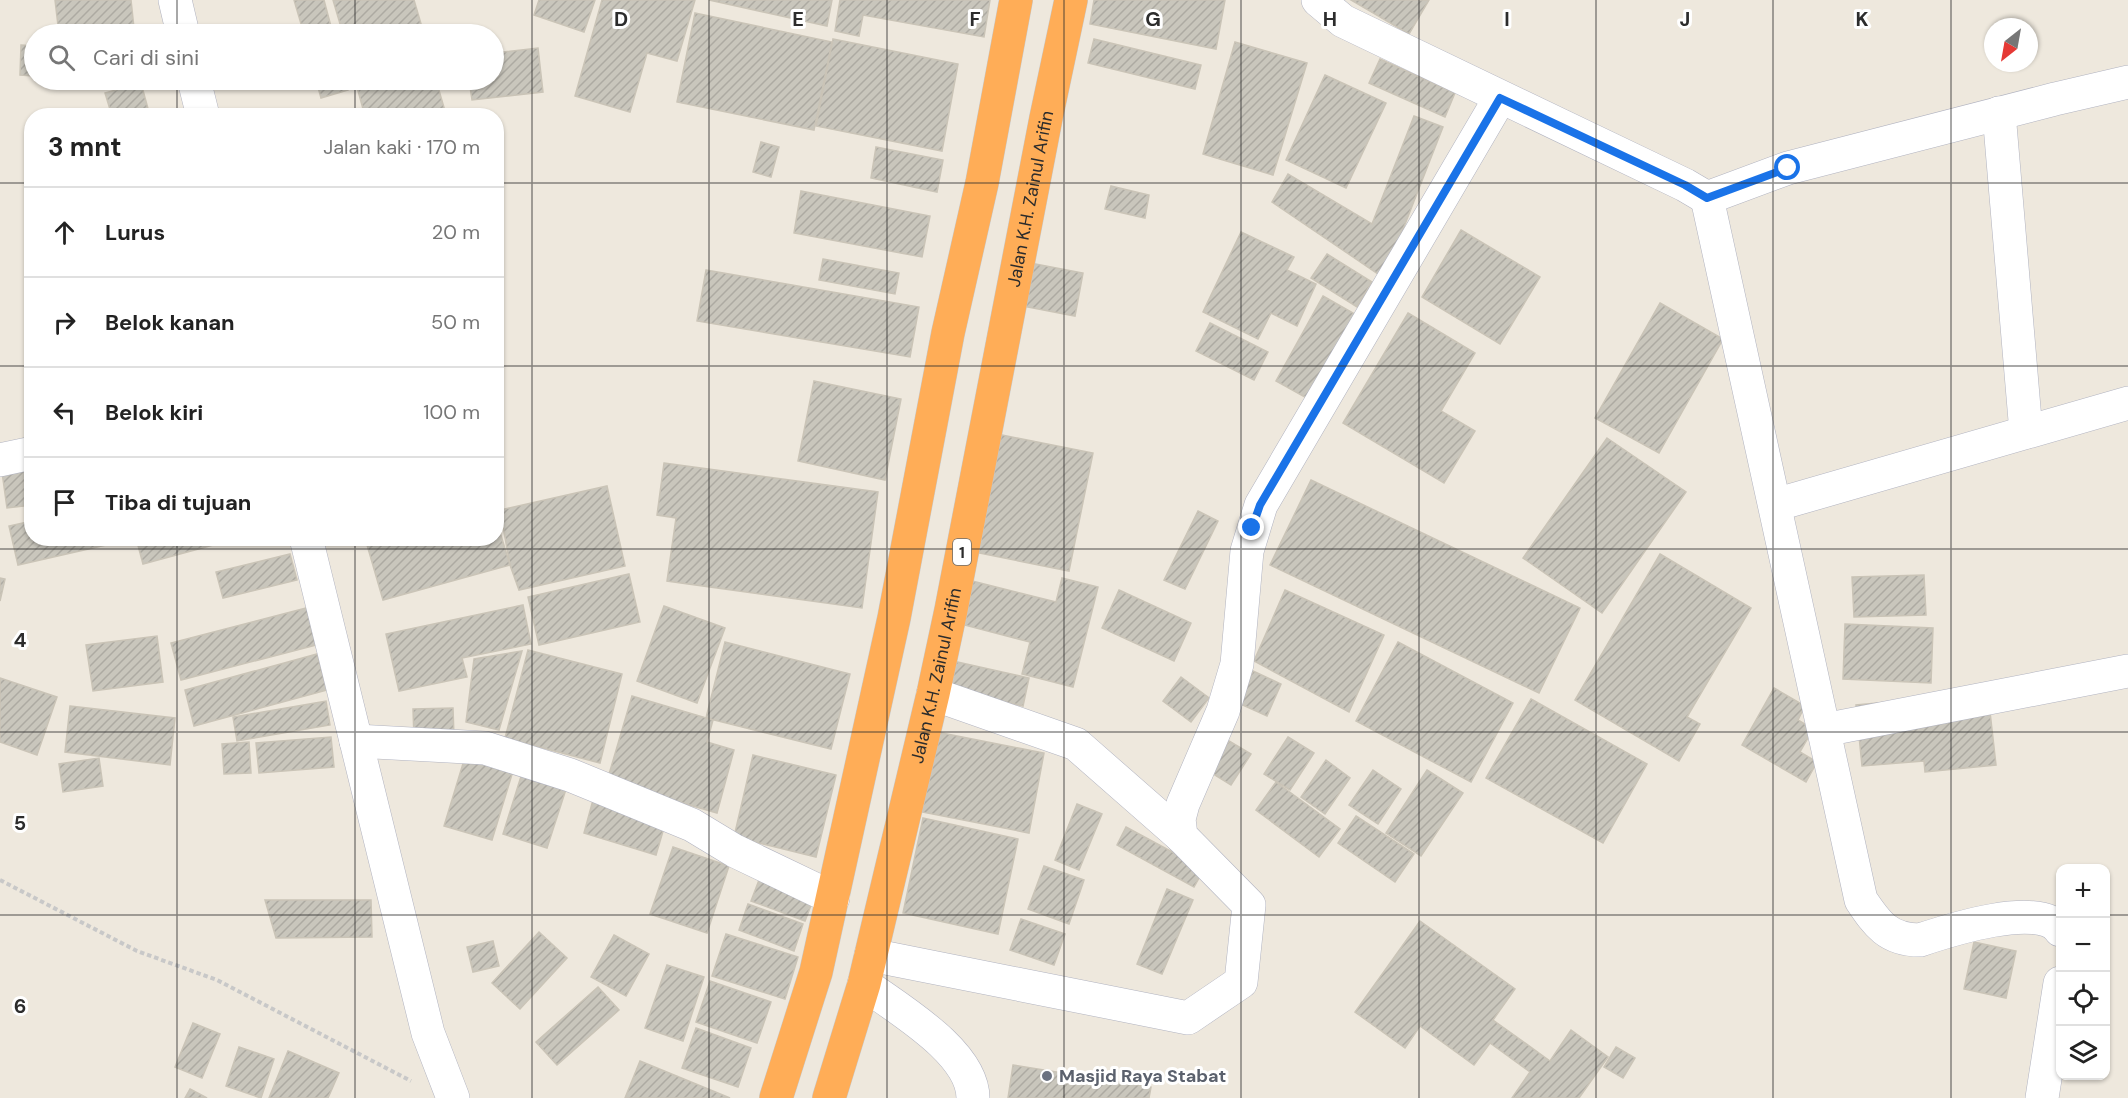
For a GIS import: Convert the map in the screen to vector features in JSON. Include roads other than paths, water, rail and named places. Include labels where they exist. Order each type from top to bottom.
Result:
[{"type":"highway","points":[[776,1098],[816,972],[833,898],[894,618],[948,333],[982,183],[1016,0]]},
{"type":"highway","name":"Jalan K.H. Zainul Arifin","points":[[829,1098],[883,908],[933,694],[1071,0]]},
{"type":"highway","points":[[833,898],[883,908]]},
{"type":"street","points":[[175,0],[181,24]]},
{"type":"street","points":[[1318,0],[1343,21],[1685,185],[1707,198],[1861,900],[1876,922],[1886,931],[1908,940],[1920,940],[1995,920],[2034,918],[2053,922],[2056,925]]},
{"type":"street","points":[[1707,198],[1788,168],[2128,82]]},
{"type":"street","points":[[196,90],[201,108]]},
{"type":"street","points":[[1181,836],[1179,819],[1183,804],[1224,711],[1237,664],[1247,551],[1260,505],[1500,98]]},
{"type":"street","points":[[1999,113],[2026,432]]},
{"type":"street","points":[[1774,505],[2128,403]]},
{"type":"street","points":[[0,460],[24,455]]},
{"type":"street","points":[[308,546],[428,1033],[453,1098]]},
{"type":"street","points":[[1824,730],[2128,671]]},
{"type":"street","points":[[867,969],[1188,1018],[1241,982],[1249,905],[1181,836],[1076,744],[933,694]]},
{"type":"street","points":[[356,741],[485,748],[570,775],[692,825],[735,851],[833,898]]},
{"type":"street","points":[[867,969],[958,1058],[968,1075],[973,1098]]},
{"type":"street","points":[[2042,1098],[2056,1013]]},
{"type":"place","name":"Masjid Raya Stabat","points":[[1047,1076]]}]
